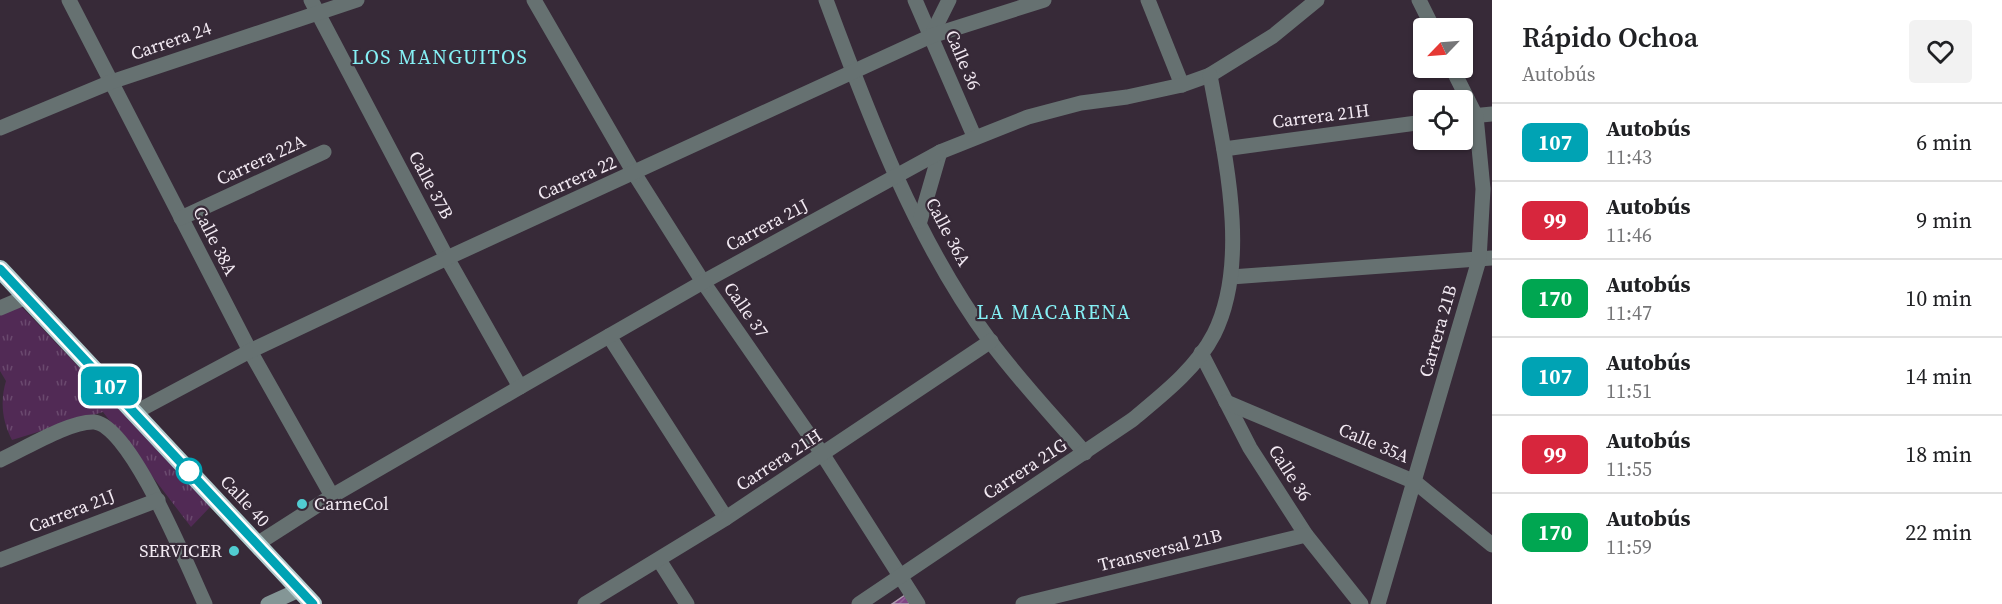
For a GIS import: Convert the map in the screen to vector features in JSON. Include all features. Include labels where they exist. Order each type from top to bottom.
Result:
[{"type":"highway","name":"Calle 40","points":[[0,269],[313,604]]},
{"type":"street","name":"Calle 38A","points":[[69,0],[250,351],[332,496]]},
{"type":"street","name":"Carrera 24","points":[[0,128],[111,82],[315,6],[357,0]]},
{"type":"street","name":"Calle 37","points":[[534,0],[634,173],[703,282],[823,455],[918,604]]},
{"type":"street","name":"Calle 36A","points":[[826,0],[853,74],[897,177],[957,291],[991,341],[1084,453]]},
{"type":"street","name":"Calle 36","points":[[915,0],[974,136]]},
{"type":"street","points":[[931,36],[949,0]]},
{"type":"street","name":"Carrera 22","points":[[134,413],[250,351],[931,36],[1044,0]]},
{"type":"street","points":[[1148,0],[1182,86]]},
{"type":"street","name":"Carrera 21J","points":[[257,544],[332,496],[520,387],[703,282],[940,152],[974,136],[1028,117],[1081,103],[1182,86],[1210,75],[1274,36],[1317,0]]},
{"type":"street","points":[[1419,0],[1428,18]]},
{"type":"street","name":"Calle 37B","points":[[315,6],[447,258],[520,387]]},
{"type":"street","points":[[1201,353],[1214,334],[1231,277],[1231,213],[1224,148],[1210,75]]},
{"type":"street","points":[[1473,116],[1492,114]]},
{"type":"street","name":"Carrera 21H","points":[[1224,148],[1413,123]]},
{"type":"street","name":"Carrera 21B","points":[[1378,604],[1485,259],[1483,189],[1473,137]]},
{"type":"street","name":"Carrera 22A","points":[[182,218],[324,152]]},
{"type":"street","points":[[920,221],[940,152]]},
{"type":"street","points":[[1231,277],[1485,259],[1492,272]]},
{"type":"street","points":[[0,308],[26,297]]},
{"type":"street","points":[[609,336],[726,518]]},
{"type":"street","name":"Carrera 21H","points":[[585,604],[726,518],[991,341]]},
{"type":"street","name":"Calle 36","points":[[1201,353],[1250,448],[1306,535],[1361,604]]},
{"type":"street","name":"Carrera 21G","points":[[859,604],[1132,420],[1156,400],[1201,353]]},
{"type":"street","name":"Calle 35A","points":[[1226,402],[1415,482],[1492,545]]},
{"type":"street","points":[[0,460],[77,425],[95,422],[111,430],[158,500],[205,604]]},
{"type":"street","name":"Carrera 21J","points":[[0,560],[158,500]]},
{"type":"street","name":"Transversal 21B","points":[[1023,604],[1306,535]]},
{"type":"street","points":[[659,560],[687,604]]},
{"type":"street","points":[[268,604],[300,590]]},
{"type":"green space","points":[[18,303],[211,506],[191,527],[103,412],[12,440],[3,411],[6,381],[0,371],[0,312]]},
{"type":"building","points":[[905,595],[910,604],[892,604]]},
{"type":"bus line","name":"107","points":[[0,269],[313,604]]},
{"type":"place","name":"CarneCol","points":[[302,504]]},
{"type":"place","name":"SERVICER","points":[[234,551]]},
{"type":"district","name":"LOS MANGUITOS","points":[[440,57]]},
{"type":"district","name":"LA MACARENA","points":[[1054,312]]}]
